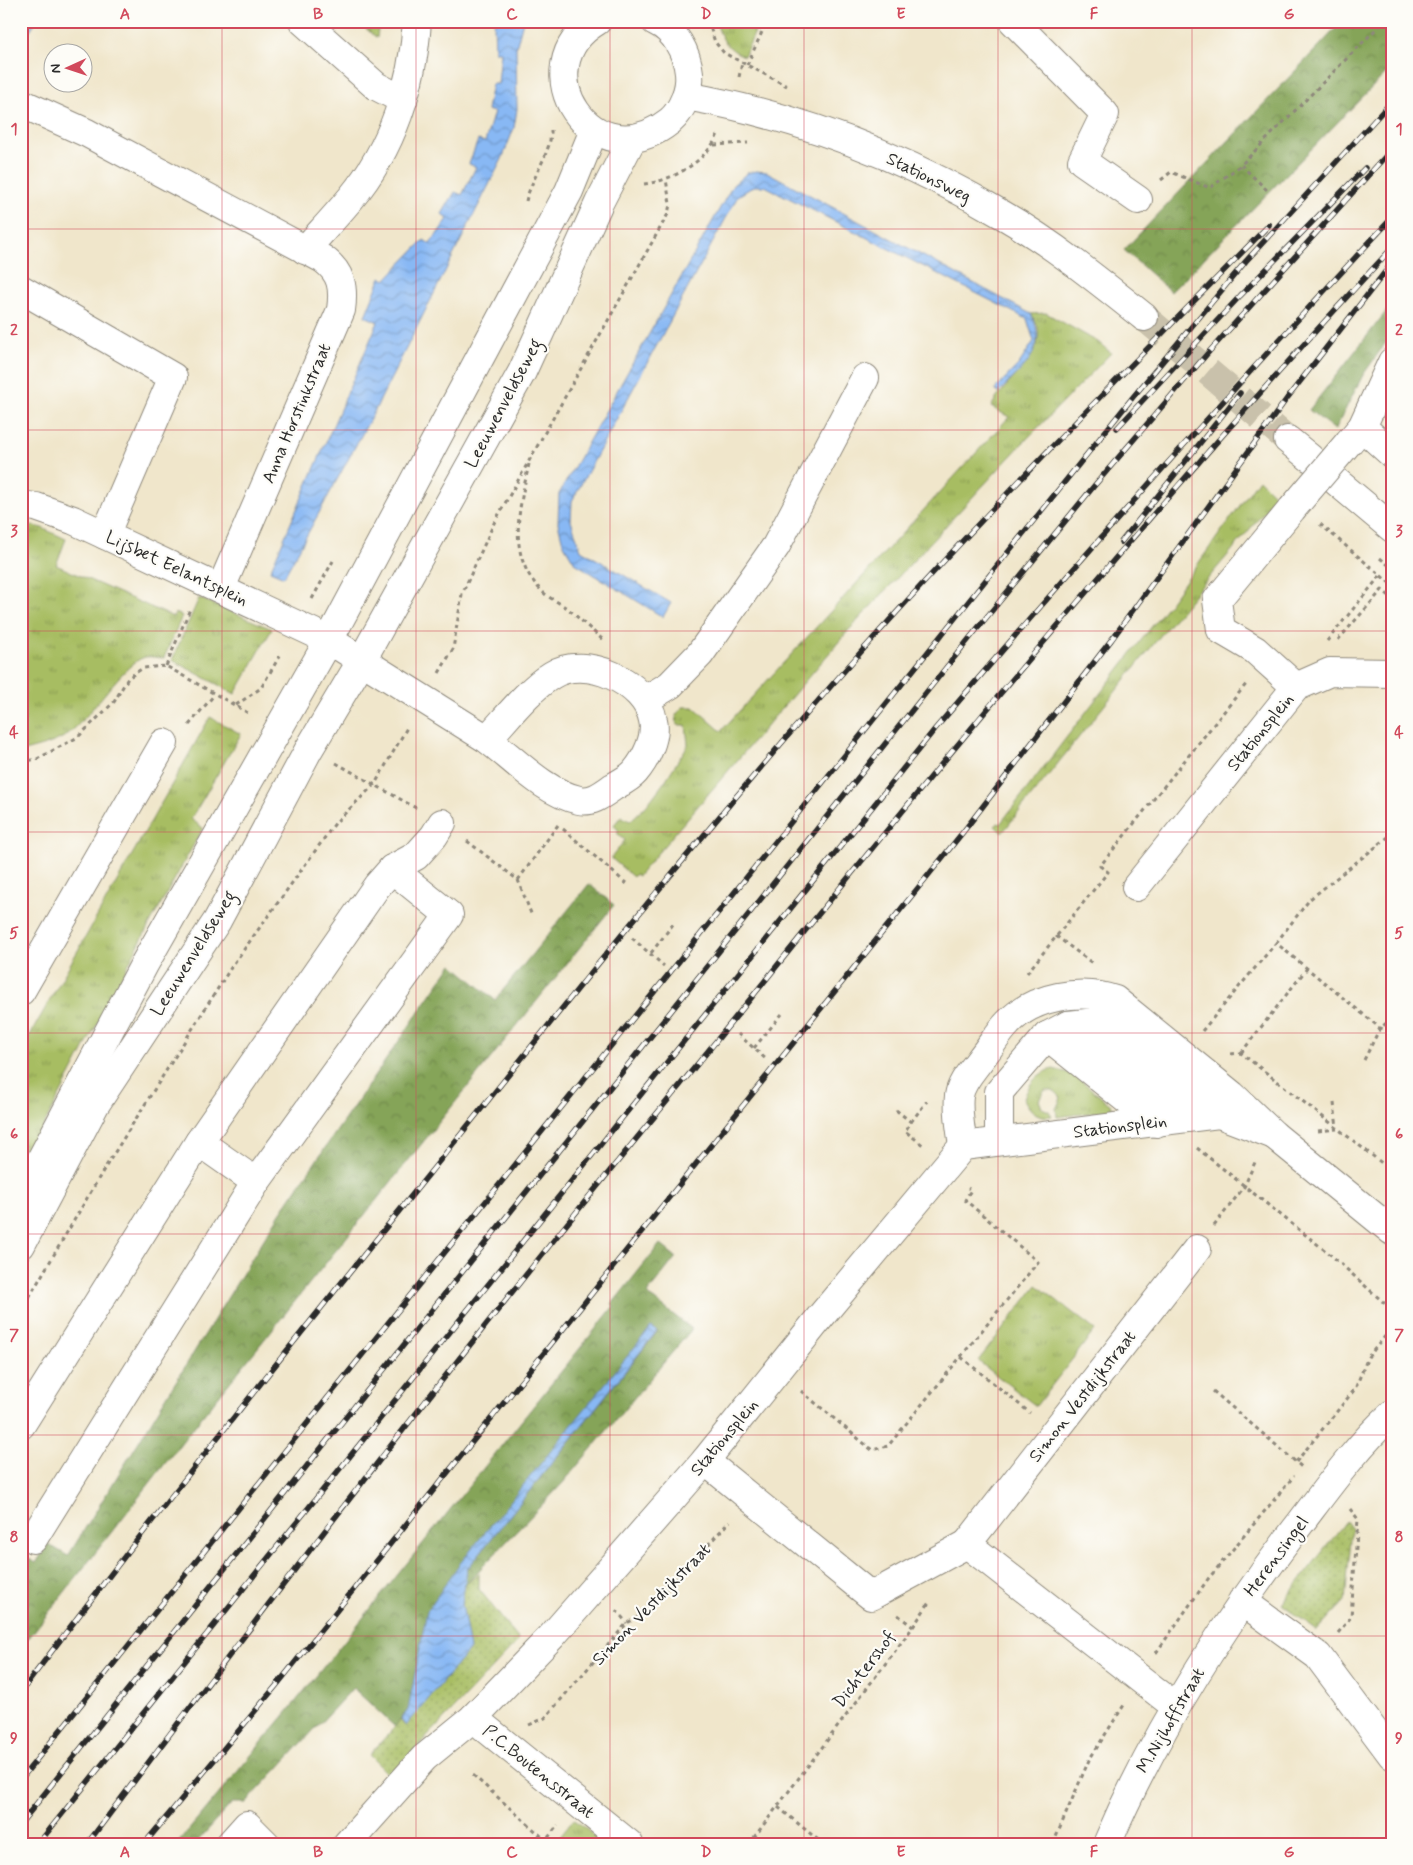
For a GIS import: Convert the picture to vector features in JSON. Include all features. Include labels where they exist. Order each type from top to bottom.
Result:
[{"type":"street","points":[[303,21],[376,86],[403,100]]},
{"type":"street","points":[[305,250],[366,178],[394,126],[403,100],[412,60],[417,21]]},
{"type":"street","points":[[597,21],[582,33],[571,48],[565,66],[564,84],[570,102],[579,118],[594,130],[612,138],[632,139],[656,132],[675,117],[686,96],[690,75],[685,54],[674,36],[657,22]]},
{"type":"street","points":[[1013,21],[1106,114],[1082,161],[1138,200]]},
{"type":"street","name":"Stationsweg","points":[[686,96],[731,104],[819,130],[906,164],[1005,216],[1100,281],[1144,317]]},
{"type":"street","name":"Anna Horstinkstraat","points":[[21,103],[87,133],[323,259],[338,272],[342,290],[341,310],[211,584]]},
{"type":"street","name":"Leeuwenveldseweg","points":[[21,1197],[145,963],[329,640],[569,191],[594,130]]},
{"type":"street","name":"Leeuwenveldseweg","points":[[21,1245],[95,1106],[217,921],[309,749],[362,660],[522,372],[599,203],[632,139]]},
{"type":"street","points":[[21,289],[173,377],[105,535]]},
{"type":"street","name":"Stationsplein","points":[[1136,887],[1296,687],[1255,650],[1221,630],[1217,600],[1356,434],[1392,362]]},
{"type":"street","points":[[645,700],[670,685],[700,654],[776,546],[865,378]]},
{"type":"street","points":[[1356,434],[1392,454]]},
{"type":"street","points":[[1288,440],[1310,458]]},
{"type":"street","points":[[1338,482],[1392,528]]},
{"type":"street","name":"Lijsbet Eelantsplein","points":[[21,505],[36,507],[105,535],[329,640]]},
{"type":"street","points":[[329,640],[487,739],[549,787],[580,800],[597,798],[634,773],[653,740],[653,720],[645,700],[616,676],[597,668],[571,668],[552,674],[487,739]]},
{"type":"street","points":[[1296,687],[1330,672],[1392,673]]},
{"type":"street","points":[[21,991],[164,743]]},
{"type":"street","points":[[21,1425],[199,1142],[377,886],[392,869],[416,856],[434,836],[442,823]]},
{"type":"street","points":[[21,1532],[33,1539],[256,1182],[448,915],[392,869]]},
{"type":"street","name":"Stationsplein","points":[[347,1844],[424,1758],[473,1718],[552,1636],[705,1461],[822,1315],[955,1176],[963,1146],[959,1096],[963,1084],[1008,1023],[1025,1010],[1045,1000],[1076,995],[1092,995],[1115,1000],[1232,1095],[1266,1145]]},
{"type":"street","points":[[999,1140],[998,1092],[1057,1030],[1106,1021],[1218,1114]]},
{"type":"street","points":[[1057,1030],[1186,1118]]},
{"type":"street","points":[[1057,1030],[1156,1122]]},
{"type":"street","name":"Stationsplein","points":[[963,1146],[1218,1114],[1392,1231]]},
{"type":"street","points":[[199,1142],[256,1182]]},
{"type":"street","name":"Simon Vestdijkstraat","points":[[705,1461],[871,1596],[966,1544],[1197,1249]]},
{"type":"street","name":"Herensingel","points":[[1392,1414],[1327,1488],[1242,1601],[1318,1656],[1392,1754]]},
{"type":"street","points":[[966,1544],[1175,1706]]},
{"type":"street","name":"M.Nijhoffstraat","points":[[1107,1844],[1135,1781],[1175,1706],[1242,1601]]},
{"type":"street","name":"P.C.Boutensstraat","points":[[473,1718],[629,1844]]},
{"type":"street","points":[[230,1844],[247,1825],[266,1844]]},
{"type":"path","points":[[708,21],[715,42],[724,53],[742,63]]},
{"type":"path","points":[[747,65],[767,21]]},
{"type":"path","points":[[1138,200],[1171,172],[1210,188],[1241,165],[1384,21]]},
{"type":"path","points":[[21,1311],[103,1171],[232,966],[336,822],[375,784],[453,649],[462,594],[494,524],[668,214],[670,204],[666,179],[692,165],[714,145],[750,143]]},
{"type":"path","points":[[1241,165],[1269,192]]},
{"type":"path","points":[[530,461],[518,531],[519,553],[529,574],[545,593],[603,639]]},
{"type":"path","points":[[1322,516],[1320,523],[1392,585]]},
{"type":"path","points":[[1325,644],[1380,576]]},
{"type":"path","points":[[166,666],[211,584]]},
{"type":"path","points":[[1056,936],[1108,872],[1100,866],[1266,660]]},
{"type":"path","points":[[21,762],[37,759],[78,738],[114,702],[128,678],[143,668],[166,666],[236,705],[276,732]]},
{"type":"path","points":[[164,743],[185,730],[214,694]]},
{"type":"path","points":[[375,784],[442,823],[518,880],[532,916]]},
{"type":"path","points":[[518,880],[558,825],[627,884]]},
{"type":"path","points":[[1198,1036],[1276,943],[1310,899],[1392,834]]},
{"type":"path","points":[[651,953],[674,924]]},
{"type":"path","points":[[632,938],[664,966]]},
{"type":"path","points":[[1276,943],[1308,967],[1380,1028],[1392,1031]]},
{"type":"path","points":[[1241,1052],[1308,967]]},
{"type":"path","points":[[754,1048],[782,1014]]},
{"type":"path","points":[[1364,1060],[1380,1028],[1392,1020]]},
{"type":"path","points":[[738,1034],[767,1060]]},
{"type":"path","points":[[1334,1103],[1337,1128],[1392,1171]]},
{"type":"path","points":[[777,1372],[872,1450],[888,1446],[1038,1262],[964,1200],[971,1190],[931,1152],[905,1131],[911,1122],[896,1110]]},
{"type":"path","points":[[1193,1144],[1332,1256],[1392,1310]]},
{"type":"path","points":[[1197,1249],[1244,1187],[1266,1145]]},
{"type":"path","points":[[1296,1462],[1355,1389],[1368,1357],[1392,1328]]},
{"type":"path","points":[[961,1357],[1054,1432]]},
{"type":"path","points":[[1053,1844],[1089,1760],[1168,1634],[1208,1579],[1302,1467]]},
{"type":"path","name":"Simon Vestdijkstraat","points":[[502,1742],[519,1729],[545,1718],[627,1623],[644,1614],[751,1498]]},
{"type":"path","name":"Dichtershof","points":[[748,1844],[913,1627],[934,1594]]},
{"type":"path","points":[[473,1776],[550,1844]]},
{"type":"path","points":[[778,1807],[823,1844]]},
{"type":"green space","points":[[357,21],[379,21],[377,38]]},
{"type":"green space","points":[[716,21],[760,21],[744,56],[729,47],[720,33]]},
{"type":"green space","points":[[1343,21],[1392,21],[1392,67],[1171,292],[1124,250]]},
{"type":"green space","points":[[1392,304],[1392,334],[1363,375],[1335,430],[1309,410]]},
{"type":"green space","points":[[1046,313],[1098,342],[1111,353],[1020,446],[849,630],[638,876],[635,874],[633,877],[611,858],[625,840],[617,833],[619,831],[614,825],[621,816],[630,821],[647,805],[688,745],[686,725],[677,725],[676,715],[683,707],[694,707],[721,731],[1009,417],[991,407],[1035,349],[1038,339],[1038,328],[1031,314]]},
{"type":"green space","points":[[1259,479],[1277,497],[1173,620],[1002,833],[995,826],[998,823],[1000,824],[1169,604]]},
{"type":"green space","points":[[21,523],[42,528],[66,539],[56,565],[173,617],[176,613],[182,616],[164,658],[145,657],[136,661],[117,680],[87,716],[68,734],[52,743],[21,752]]},
{"type":"green space","points":[[199,598],[272,629],[235,694],[172,660]]},
{"type":"green space","points":[[210,717],[241,734],[191,819],[203,828],[147,929],[21,1169],[21,1051]]},
{"type":"green space","points":[[589,884],[614,905],[185,1438],[21,1648],[21,1554],[36,1563],[48,1544],[68,1556],[280,1213],[452,964],[495,1000]]},
{"type":"green space","points":[[1053,1069],[1073,1074],[1112,1106],[1112,1110],[1057,1117],[1056,1109],[1061,1098],[1052,1090],[1045,1090],[1039,1100],[1042,1108],[1049,1111],[1052,1116],[1042,1116],[1035,1113],[1024,1099],[1026,1093],[1038,1076]]},
{"type":"green space","points":[[660,1244],[676,1257],[647,1294],[692,1329],[562,1484],[463,1587],[467,1569],[657,1332],[651,1327],[458,1567],[408,1710],[395,1727],[353,1688],[246,1803],[232,1803],[195,1844],[177,1844],[288,1711],[614,1306],[612,1304]]},
{"type":"green space","points":[[1037,1285],[1095,1330],[1036,1406],[978,1361]]},
{"type":"green space","points":[[1346,1521],[1352,1529],[1345,1601],[1317,1631],[1282,1604]]},
{"type":"green space","points":[[479,1573],[479,1589],[519,1640],[390,1776],[369,1755],[401,1720],[405,1726],[470,1649],[462,1604],[463,1587]]},
{"type":"green space","points":[[574,1819],[604,1844],[557,1844],[556,1842]]},
{"type":"water","points":[[21,21],[36,21],[21,45]]},
{"type":"water","points":[[500,21],[523,21],[516,48],[517,109],[514,128],[502,159],[374,412],[284,577],[270,571],[378,322],[365,316],[381,277],[385,280],[424,240],[430,244],[448,219],[442,214],[455,192],[462,195],[476,167],[469,164],[478,140],[485,142],[494,112],[487,110],[492,84],[498,84],[501,52],[495,52],[494,23]]},
{"type":"water","points":[[756,171],[767,172],[1031,314],[1036,327],[1037,338],[1035,348],[1031,358],[1024,367],[998,393],[995,389],[1019,364],[1034,341],[1027,319],[765,186],[754,186],[738,196],[572,501],[571,521],[581,550],[671,603],[663,617],[575,563],[563,543],[558,523],[559,494],[733,185],[747,173]]},
{"type":"water","points":[[651,1327],[657,1331],[467,1569],[462,1604],[470,1649],[406,1726],[401,1720],[408,1710],[427,1611],[458,1566]]},
{"type":"tunnel","points":[[1144,317],[1288,440]]},
{"type":"railway","points":[[21,1779],[1133,397],[1246,261],[1392,101]]},
{"type":"railway","points":[[21,1823],[981,624],[1094,486],[1207,354],[1392,149]]},
{"type":"railway","points":[[1117,428],[1240,296],[1365,168]]},
{"type":"railway","points":[[38,1844],[935,729],[1160,471],[1392,218]]},
{"type":"railway","points":[[21,1692],[121,1561],[274,1367],[588,976],[750,780],[910,597],[1062,436],[1269,225]]},
{"type":"railway","points":[[87,1844],[246,1633],[408,1424],[549,1246],[922,787],[1153,514],[1392,248]]},
{"type":"railway","points":[[144,1844],[276,1686],[963,832],[1112,639],[1288,397],[1392,263]]},
{"type":"railway","points":[[1121,542],[1240,393]]}]
